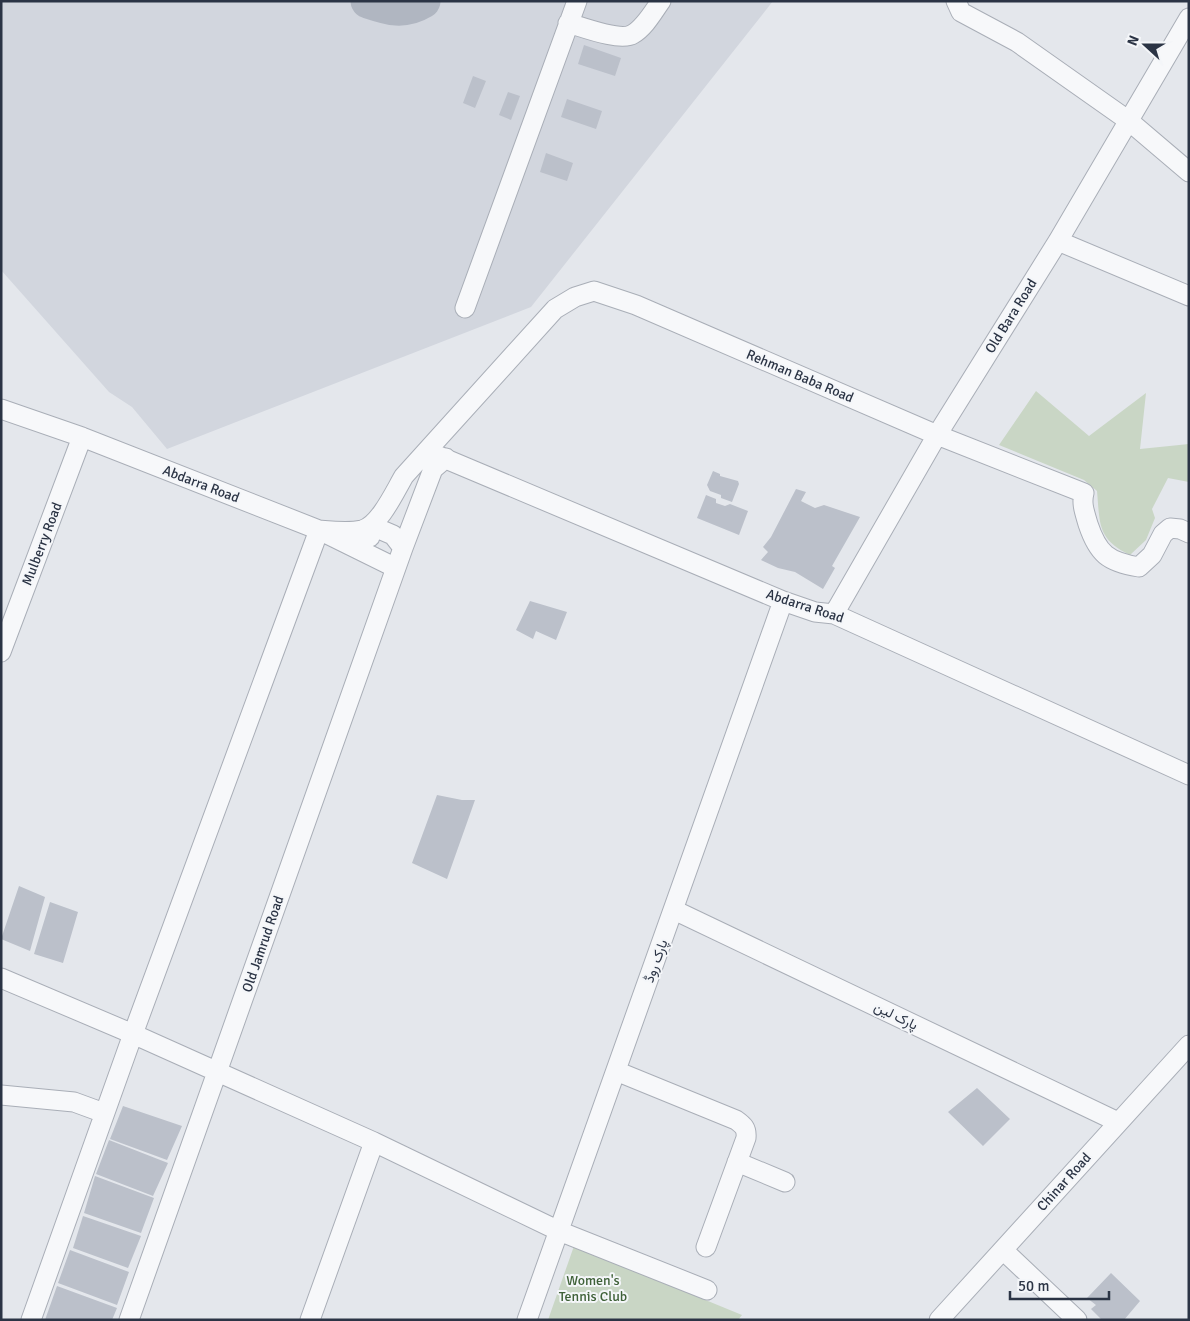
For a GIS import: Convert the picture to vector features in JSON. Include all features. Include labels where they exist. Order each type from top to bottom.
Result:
[{"type":"street","points":[[465,308],[577,1]]},
{"type":"street","points":[[568,23],[616,36],[632,36],[661,1]]},
{"type":"street","points":[[956,1],[961,12],[1017,42],[1129,120],[1189,172]]},
{"type":"street","name":"Old Bara Road","points":[[834,614],[937,435],[1058,241],[1189,18]]},
{"type":"street","points":[[1058,241],[1189,296]]},
{"type":"street","name":"Rehman Baba Road","points":[[372,526],[388,504],[404,476],[555,309],[575,297],[594,291],[636,305],[937,435],[1084,493],[1082,501],[1095,544],[1113,560],[1139,566],[1152,556],[1163,534],[1170,528],[1180,529],[1189,533]]},
{"type":"street","name":"Abdarra Road","points":[[1,409],[82,437],[319,530],[396,568]]},
{"type":"street","name":"Mulberry Road","points":[[1,652],[82,437]]},
{"type":"street","points":[[425,453],[446,458]]},
{"type":"street","name":"Abdarra Road","points":[[446,458],[613,531],[783,601],[815,612],[834,614],[1189,775]]},
{"type":"street","name":"Old Jamrud Road","points":[[128,1320],[218,1072],[403,548],[433,470],[446,458]]},
{"type":"street","points":[[372,526],[371,543],[377,558]]},
{"type":"street","points":[[31,1320],[104,1113],[319,530],[361,530],[372,526],[393,535],[403,548]]},
{"type":"street","name":"پارک روڈ","points":[[527,1320],[783,601]]},
{"type":"street","name":"پارک لین","points":[[674,910],[1118,1122]]},
{"type":"street","points":[[1,978],[133,1034],[374,1142],[559,1231],[707,1290]]},
{"type":"street","name":"Chinar Road","points":[[940,1320],[1189,1045]]},
{"type":"street","points":[[616,1071],[736,1120],[746,1130],[746,1138],[706,1247]]},
{"type":"street","points":[[1,1094],[74,1102],[104,1113]]},
{"type":"street","points":[[310,1320],[374,1142]]},
{"type":"street","points":[[737,1162],[785,1182]]},
{"type":"street","points":[[1003,1250],[1078,1320]]},
{"type":"shaded area","points":[[1,1],[773,1],[531,307],[167,449],[132,407],[109,392],[1,270]]},
{"type":"green space","points":[[1036,391],[1089,436],[1146,393],[1140,449],[1189,444],[1189,482],[1168,478],[1152,509],[1155,518],[1146,540],[1130,555],[1111,543],[1106,536],[1100,522],[1097,491],[1084,480],[999,445]]},
{"type":"green space","name":"Women's Tennis Club","points":[[574,1246],[742,1315],[738,1320],[548,1320]]},
{"type":"building","points":[[584,45],[621,58],[615,76],[578,64]]},
{"type":"building","points":[[473,76],[486,81],[475,108],[463,103]]},
{"type":"building","points":[[508,92],[520,96],[511,120],[499,115]]},
{"type":"building","points":[[567,99],[602,111],[596,129],[561,117]]},
{"type":"building","points":[[546,153],[573,163],[567,181],[540,172]]},
{"type":"building","points":[[713,471],[720,474],[720,476],[738,481],[739,484],[732,502],[710,491],[707,485]]},
{"type":"building","points":[[796,489],[806,492],[801,501],[815,508],[824,505],[860,517],[832,566],[835,568],[823,589],[795,572],[778,568],[761,560],[768,552],[763,547],[771,537]]},
{"type":"building","points":[[706,495],[716,499],[716,503],[725,506],[730,504],[748,511],[739,535],[697,518]]},
{"type":"building","points":[[530,601],[567,612],[556,640],[536,631],[533,639],[516,630]]},
{"type":"building","points":[[437,795],[462,800],[475,800],[447,879],[412,863]]},
{"type":"building","points":[[19,886],[45,897],[30,951],[1,939]]},
{"type":"building","points":[[50,902],[78,912],[63,963],[34,954]]},
{"type":"building","points":[[977,1088],[1010,1119],[983,1146],[948,1112]]},
{"type":"building","points":[[123,1106],[182,1126],[167,1160],[110,1139]]},
{"type":"building","points":[[109,1140],[168,1163],[153,1196],[96,1174]]},
{"type":"building","points":[[95,1176],[154,1198],[141,1233],[84,1213]]},
{"type":"building","points":[[83,1216],[141,1236],[128,1268],[73,1248]]},
{"type":"building","points":[[70,1250],[129,1272],[117,1305],[58,1283]]},
{"type":"building","points":[[1111,1273],[1140,1301],[1124,1320],[1102,1320],[1091,1309],[1096,1305],[1087,1298]]},
{"type":"building","points":[[57,1286],[117,1308],[112,1320],[45,1320]]},
{"type":"taxiway","points":[[368,1],[396,8],[409,7],[423,1]]}]
